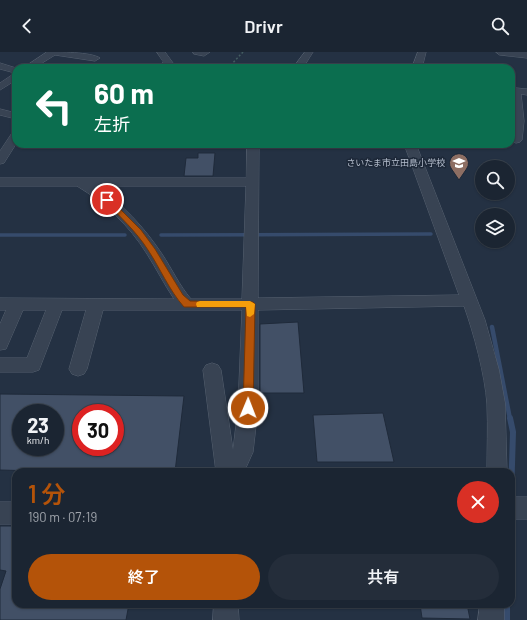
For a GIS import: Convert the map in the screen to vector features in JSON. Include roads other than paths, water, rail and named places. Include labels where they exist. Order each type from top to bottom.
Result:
[{"type":"street","points":[[34,64],[54,52],[95,58]]},
{"type":"street","points":[[161,52],[168,62],[166,64]]},
{"type":"street","points":[[197,52],[206,52]]},
{"type":"street","points":[[301,64],[309,52]]},
{"type":"street","points":[[418,64],[422,52]]},
{"type":"street","points":[[500,52],[527,55]]},
{"type":"street","points":[[0,66],[12,70]]},
{"type":"street","points":[[0,87],[12,79]]},
{"type":"street","points":[[518,140],[519,121],[516,91],[527,92]]},
{"type":"street","points":[[0,112],[12,115]]},
{"type":"street","points":[[0,160],[12,140]]},
{"type":"street","points":[[236,468],[243,452],[248,408],[253,148]]},
{"type":"street","points":[[412,148],[477,320],[490,370],[496,403],[497,468]]},
{"type":"street","points":[[0,182],[252,182]]},
{"type":"street","points":[[80,182],[107,200],[139,232],[180,297],[187,304]]},
{"type":"street","points":[[0,304],[250,304],[469,300]]},
{"type":"street","points":[[0,344],[16,304]]},
{"type":"street","points":[[0,365],[33,365],[56,304]]},
{"type":"street","points":[[78,369],[96,304]]},
{"type":"street","points":[[212,370],[225,468]]},
{"type":"street","points":[[0,513],[12,513]]},
{"type":"street","points":[[226,608],[226,620]]},
{"type":"street","points":[[491,620],[492,608]]},
{"type":"waterway","points":[[161,235],[431,234]]},
{"type":"waterway","points":[[0,235],[125,235]]},
{"type":"waterway","points":[[492,327],[510,419]]},
{"type":"waterway","points":[[510,418],[513,432],[512,468]]},
{"type":"waterway","points":[[507,608],[507,620]]},
{"type":"place","name":"さいたま市立田島小学校","points":[[459,180]]}]
